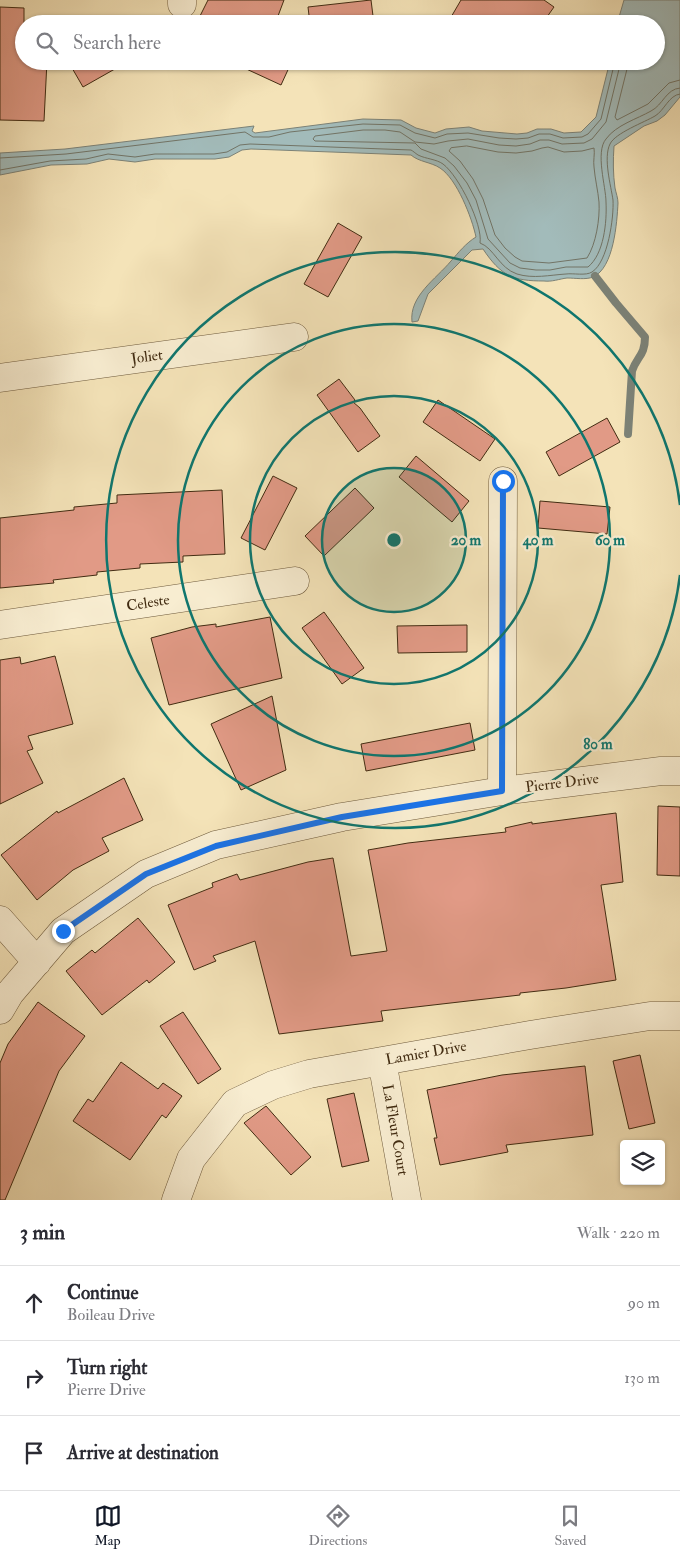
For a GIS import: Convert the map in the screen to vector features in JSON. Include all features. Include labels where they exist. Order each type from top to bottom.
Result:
[{"type":"street","name":"Joliet","points":[[0,378],[294,336]]},
{"type":"street","points":[[502,791],[503,481]]},
{"type":"street","name":"Celeste","points":[[0,625],[295,581]]},
{"type":"street","name":"Pierre Drive","points":[[0,1010],[10,993],[63,931],[146,874],[216,846],[342,817],[502,791],[661,771],[680,772]]},
{"type":"street","points":[[0,920],[37,962]]},
{"type":"street","name":"Lamier Drive","points":[[176,1200],[192,1159],[198,1149],[235,1103],[272,1085],[309,1074],[382,1061],[650,1016],[680,1016]]},
{"type":"street","name":"La Fleur Court","points":[[382,1061],[407,1200]]},
{"type":"water","points":[[624,0],[680,0],[680,97],[665,115],[657,121],[644,126],[614,146],[614,178],[618,203],[613,244],[606,264],[600,272],[590,278],[567,278],[553,281],[524,280],[502,271],[483,249],[472,250],[428,294],[418,321],[412,322],[415,304],[425,288],[462,248],[476,237],[458,190],[446,173],[433,164],[411,155],[251,149],[242,150],[229,157],[215,159],[155,159],[135,162],[109,159],[87,164],[51,165],[0,175],[0,153],[65,149],[254,126],[252,131],[255,133],[363,119],[401,120],[416,128],[435,133],[446,129],[469,127],[482,131],[517,134],[537,129],[551,129],[564,133],[581,132],[596,117],[608,70],[665,70],[665,15],[620,15]]},
{"type":"building","points":[[208,0],[284,0],[278,15],[200,15]]},
{"type":"building","points":[[371,0],[373,15],[309,15],[308,7]]},
{"type":"building","points":[[461,0],[544,0],[554,7],[548,15],[452,15]]},
{"type":"building","points":[[0,7],[24,8],[24,15],[15,15],[15,70],[47,70],[44,121],[0,120]]},
{"type":"building","points":[[73,70],[113,70],[83,87]]},
{"type":"building","points":[[248,70],[288,70],[281,85]]},
{"type":"building","points":[[338,223],[362,237],[328,297],[304,284]]},
{"type":"building","points":[[339,379],[355,400],[353,402],[360,408],[380,436],[358,452],[317,395]]},
{"type":"building","points":[[438,400],[495,439],[480,461],[423,422]]},
{"type":"building","points":[[607,418],[620,442],[559,476],[546,452]]},
{"type":"building","points":[[416,456],[469,501],[452,522],[399,477]]},
{"type":"building","points":[[273,476],[297,488],[265,550],[241,538]]},
{"type":"building","points":[[355,488],[374,508],[324,556],[305,536]]},
{"type":"building","points":[[222,490],[225,554],[183,556],[183,562],[140,564],[140,568],[97,572],[97,575],[53,580],[54,583],[0,588],[0,518],[74,510],[74,507],[117,503],[117,495]]},
{"type":"building","points":[[540,501],[610,507],[607,534],[538,528]]},
{"type":"building","points":[[324,612],[364,668],[342,684],[302,628]]},
{"type":"building","points":[[270,617],[282,678],[169,705],[151,638],[192,627],[216,624],[216,627]]},
{"type":"building","points":[[467,625],[467,652],[398,653],[397,626]]},
{"type":"building","points":[[55,656],[73,724],[28,736],[33,749],[27,751],[43,783],[0,804],[0,660],[20,657],[21,664]]},
{"type":"building","points":[[272,696],[286,770],[241,790],[211,724]]},
{"type":"building","points":[[470,723],[475,750],[366,771],[361,744]]},
{"type":"building","points":[[124,778],[143,820],[102,838],[109,851],[73,870],[37,900],[1,855],[57,811],[58,813]]},
{"type":"building","points":[[658,806],[680,807],[680,876],[657,875]]},
{"type":"building","points":[[616,813],[623,882],[601,885],[616,980],[520,993],[520,995],[381,1011],[383,1021],[279,1034],[255,941],[213,956],[216,961],[194,970],[168,905],[213,887],[212,883],[237,874],[240,880],[308,862],[333,858],[351,956],[387,951],[368,850],[408,843],[506,832],[505,828],[532,822],[532,824]]},
{"type":"building","points":[[138,918],[175,962],[149,983],[147,980],[102,1015],[66,971],[92,950],[95,953]]},
{"type":"building","points":[[38,1002],[85,1036],[59,1071],[5,1200],[0,1200],[0,1063],[8,1044]]},
{"type":"building","points":[[183,1012],[221,1069],[198,1084],[160,1026]]},
{"type":"building","points":[[640,1055],[655,1123],[629,1129],[613,1061]]},
{"type":"building","points":[[121,1062],[158,1089],[163,1083],[182,1096],[166,1118],[162,1115],[130,1160],[73,1121],[88,1099],[93,1102]]},
{"type":"building","points":[[585,1066],[593,1135],[506,1145],[508,1152],[440,1165],[434,1138],[437,1138],[427,1090],[502,1075]]},
{"type":"building","points":[[354,1093],[369,1161],[342,1167],[327,1099]]},
{"type":"building","points":[[266,1106],[311,1157],[291,1175],[244,1123]]},
{"type":"waterway","points":[[595,276],[645,337],[642,352],[632,371],[628,434]]},
{"type":"route","points":[[63,931],[146,874],[216,846],[342,817],[502,791],[503,481]]}]
